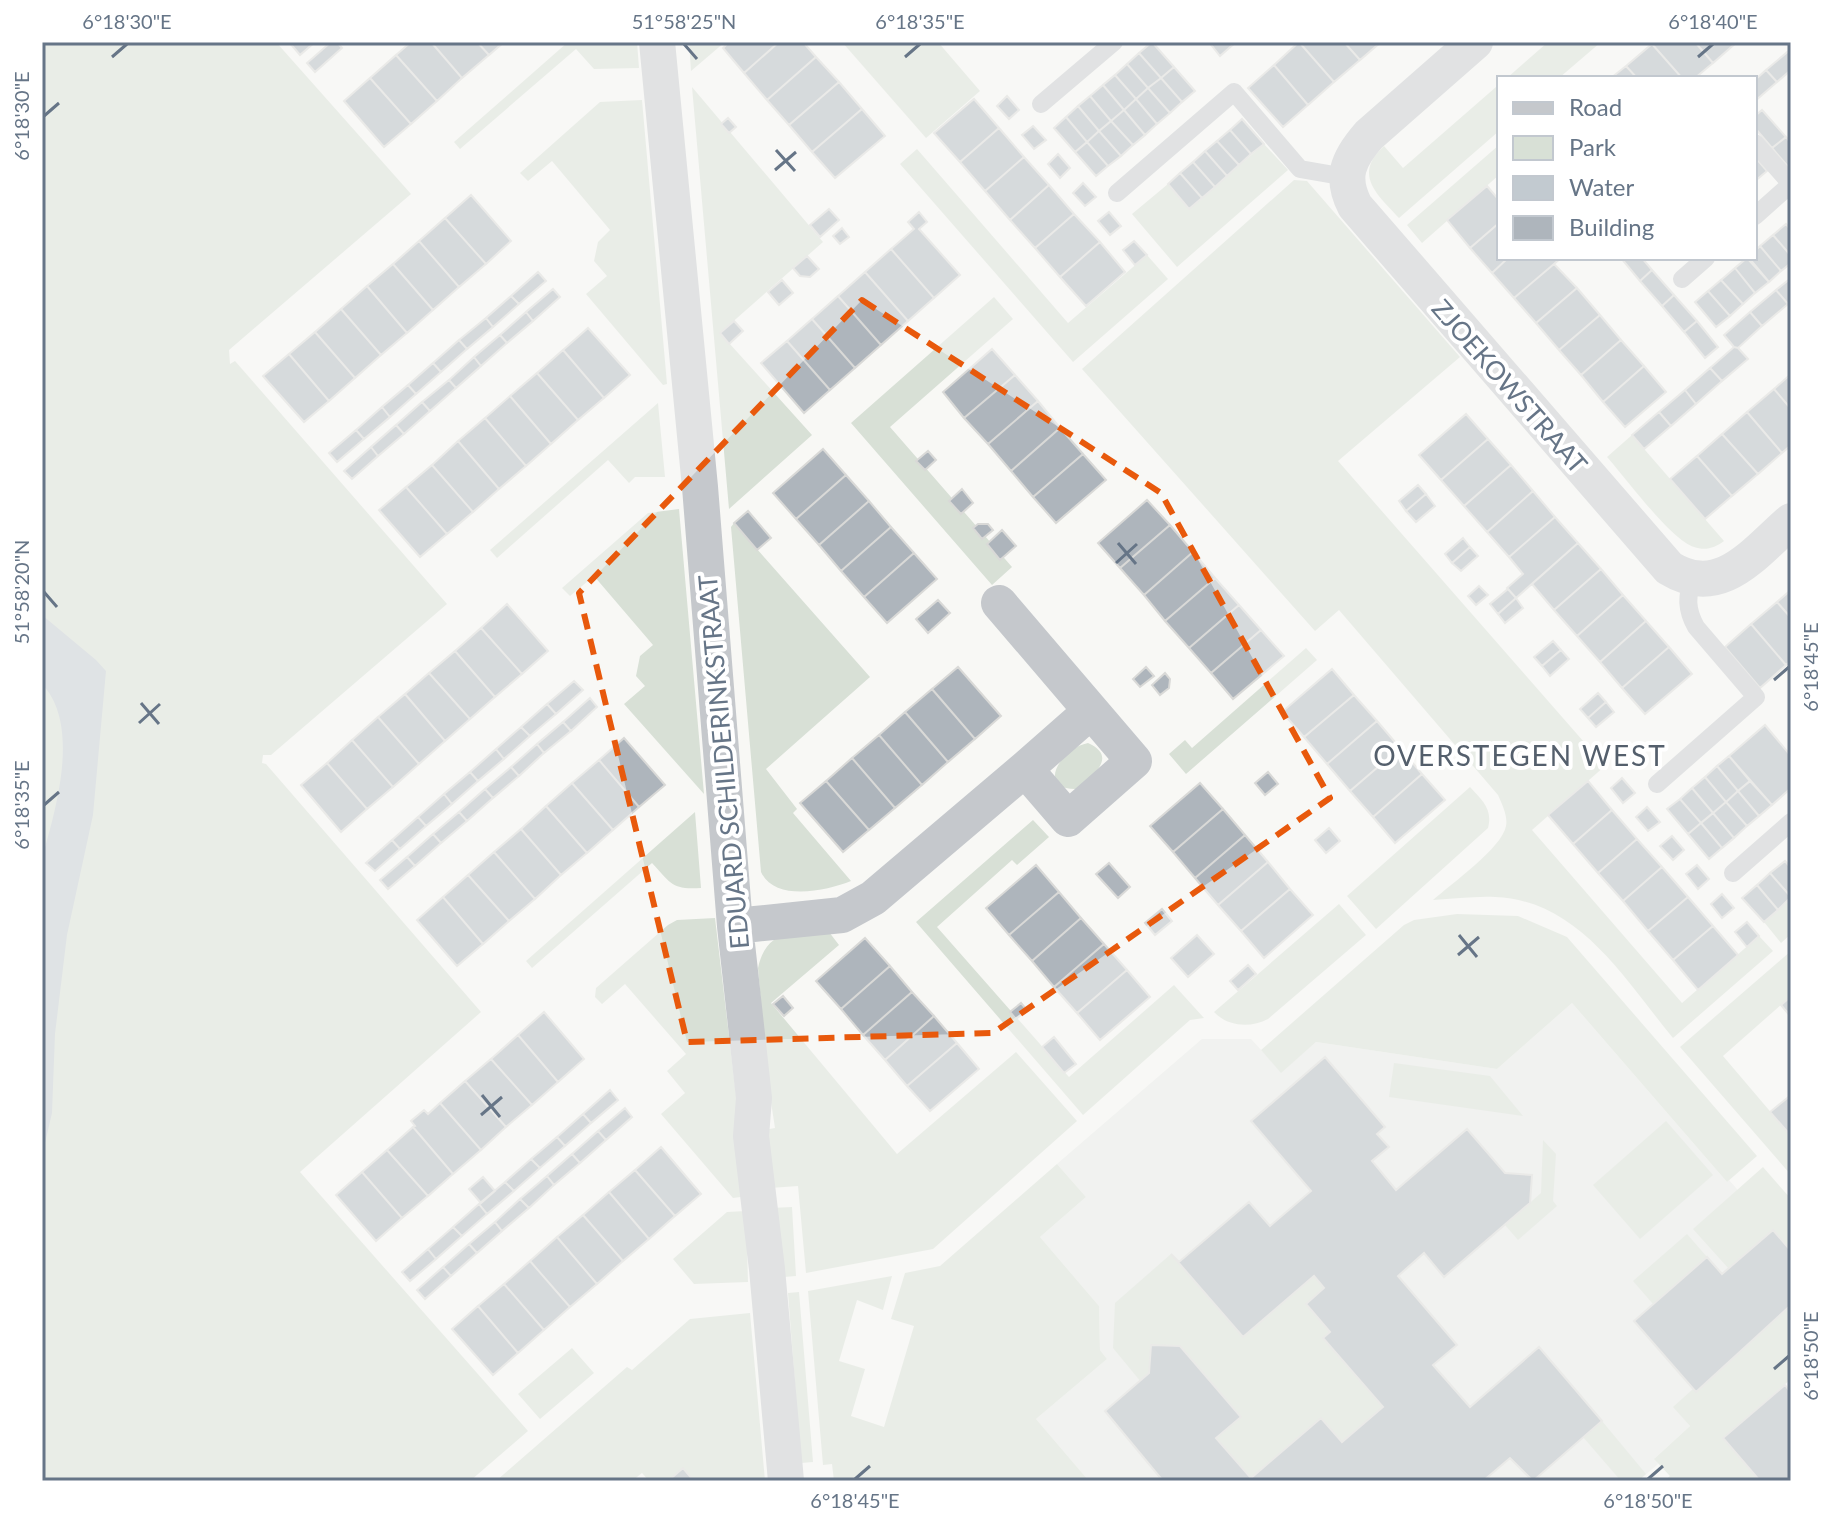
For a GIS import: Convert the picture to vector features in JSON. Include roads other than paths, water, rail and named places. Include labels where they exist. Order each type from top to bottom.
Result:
[{"type":"street","name":"EDUARD SCHILDERINKSTRAAT","points":[[657,42],[700,487],[735,926],[754,1098],[751,1136],[767,1269],[786,1481]]},
{"type":"street","points":[[1346,177],[1357,149],[1369,135],[1475,42]]},
{"type":"street","name":"ZJOEKOWSTRAAT","points":[[1346,177],[1347,191],[1355,206],[1476,348],[1659,558],[1678,573],[1692,578]]},
{"type":"street","points":[[1692,578],[1707,580],[1738,567],[1791,521]]},
{"type":"street","points":[[999,603],[1134,761],[1068,819],[1025,769]]},
{"type":"street","points":[[735,926],[842,915],[873,898],[1091,711]]},
{"type":"lane","points":[[1041,104],[1114,42]]},
{"type":"lane","points":[[1117,193],[1234,92],[1300,169],[1346,177]]},
{"type":"lane","points":[[1757,145],[1791,184],[1757,214]]},
{"type":"lane","points":[[1682,279],[1704,260]]},
{"type":"lane","points":[[1657,784],[1756,697],[1696,627],[1689,614],[1687,602],[1692,578]]},
{"type":"lane","points":[[1733,873],[1791,822]]},
{"type":"water","points":[[42,615],[106,671],[93,815],[67,935],[55,1034],[52,1113],[42,1156],[42,858],[58,792],[63,744],[54,701],[42,684]]},
{"type":"district","name":"OVERSTEGEN WEST","points":[[1520,755]]}]
